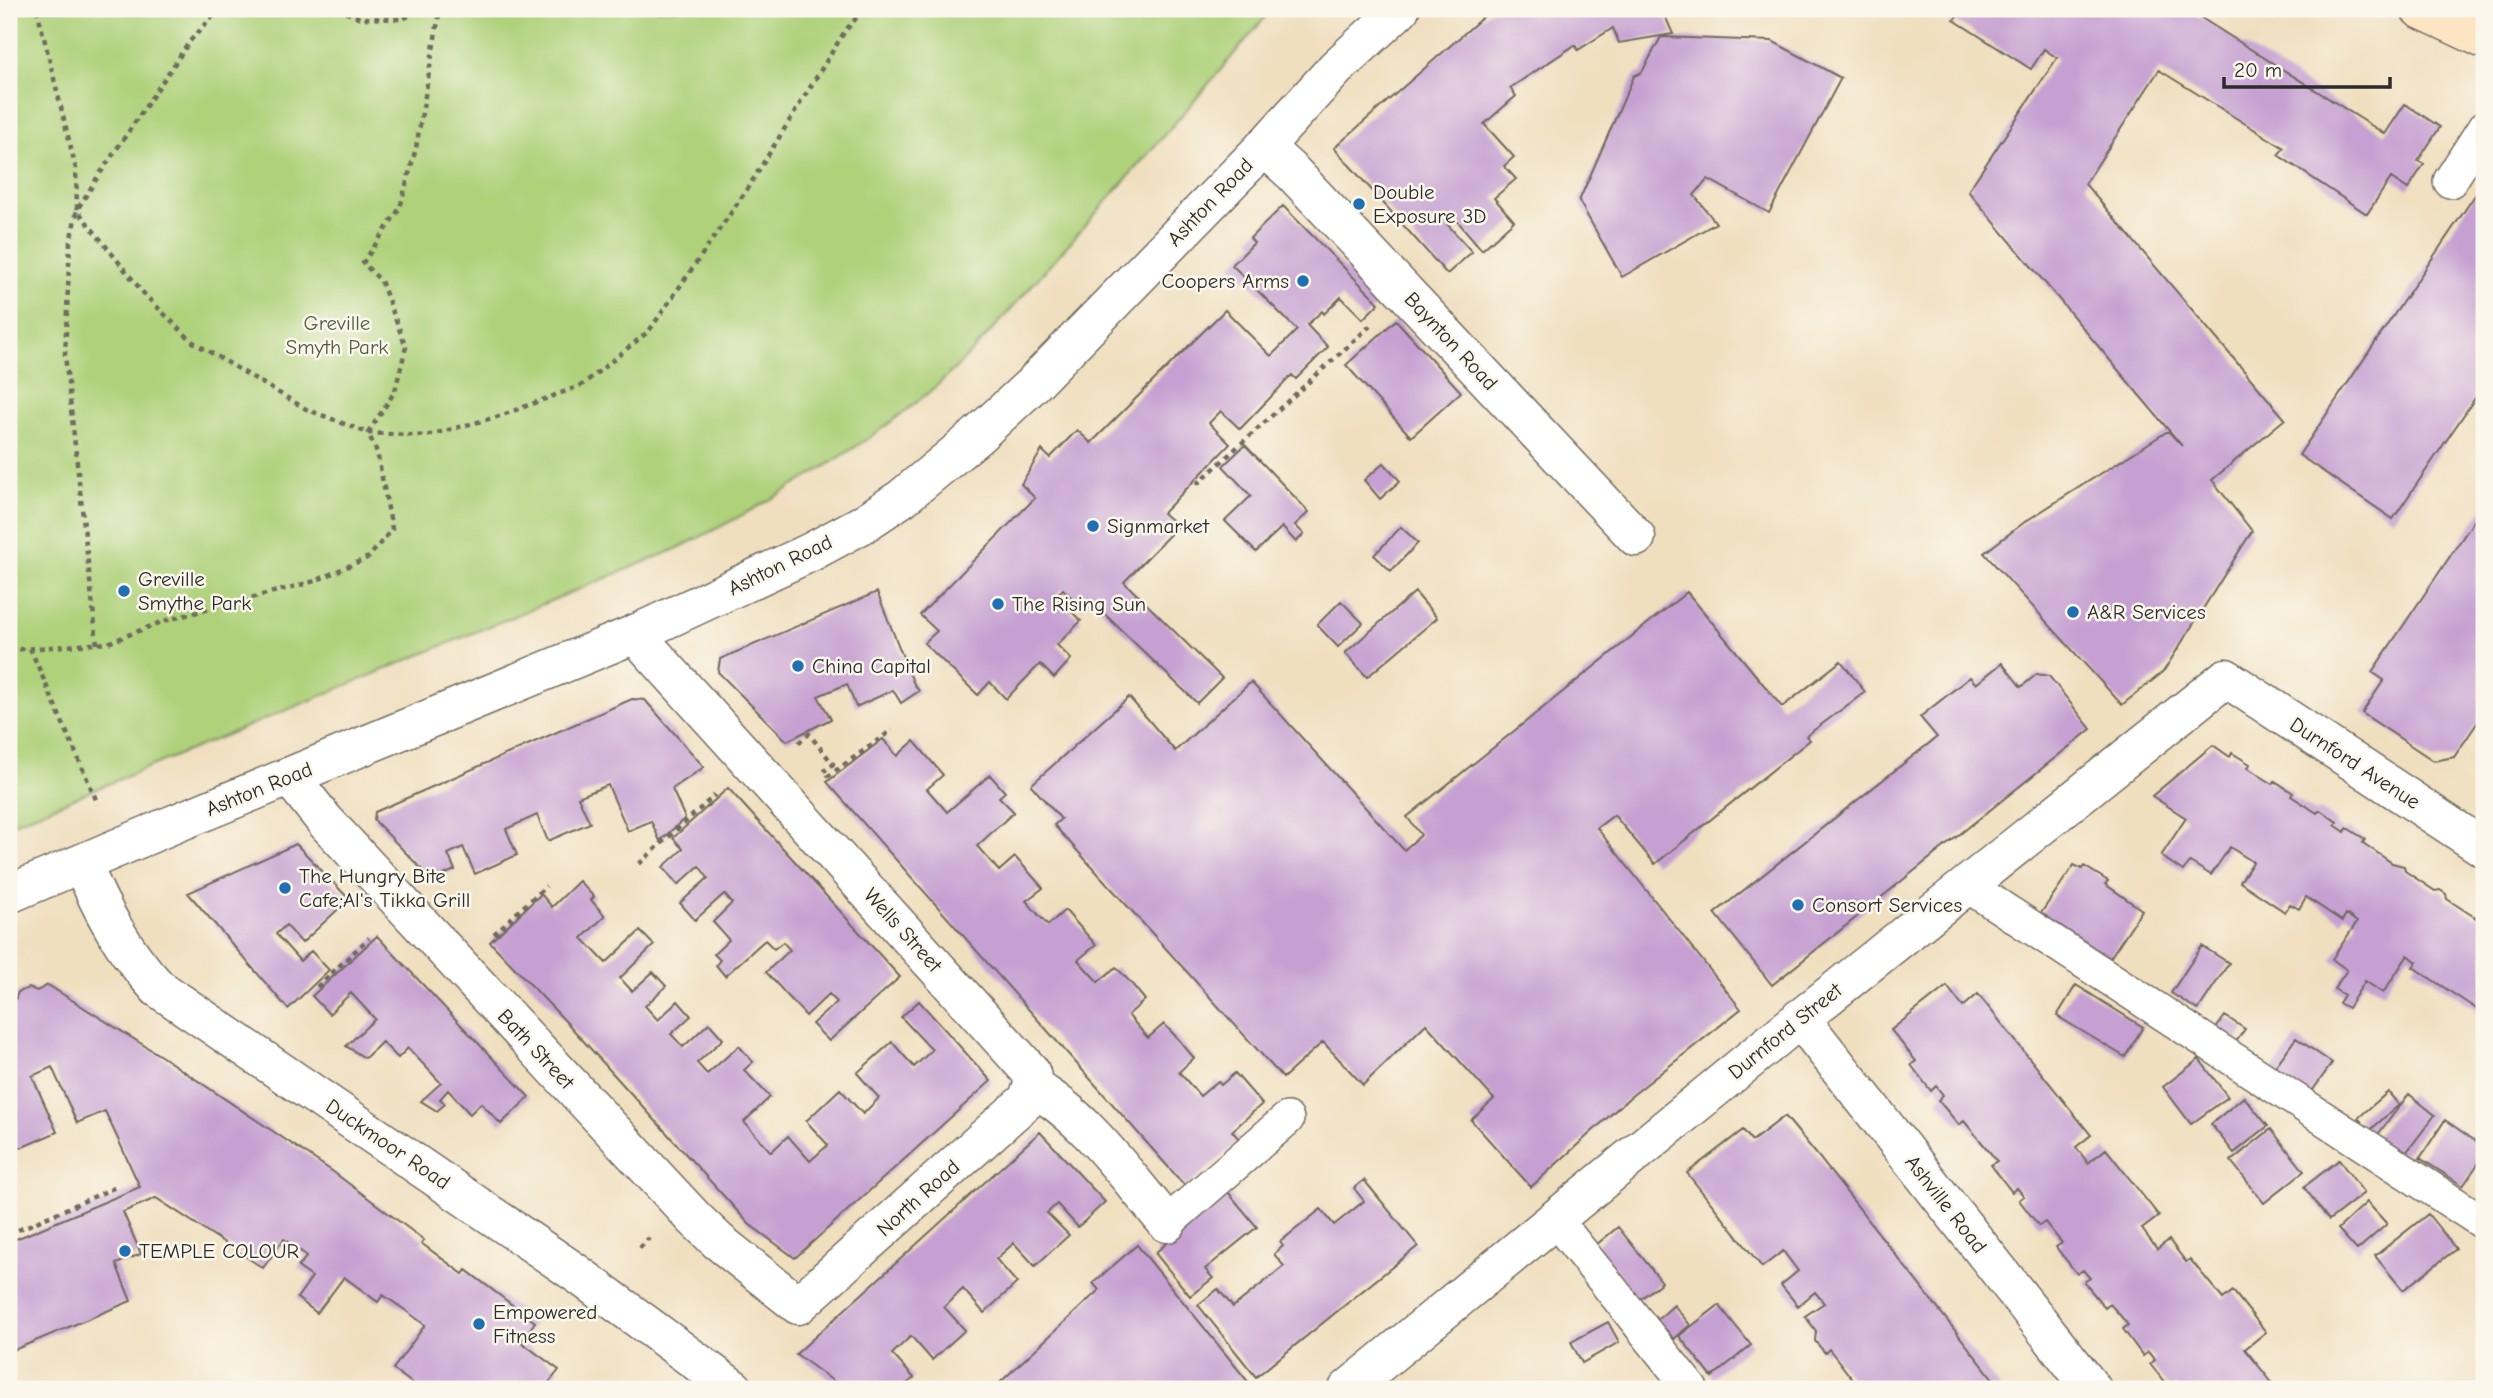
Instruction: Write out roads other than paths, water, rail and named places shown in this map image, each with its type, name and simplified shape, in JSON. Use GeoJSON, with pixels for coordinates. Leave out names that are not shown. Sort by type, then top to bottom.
{"type":"FeatureCollection","features":[{"type":"Feature","properties":{"kind":"main road"},"geometry":{"type":"LineString","coordinates":[[2420,9],[2484,39]]}},
{"type":"Feature","properties":{"kind":"street","name":"Ashton Road"},"geometry":{"type":"LineString","coordinates":[[9,894],[635,634],[811,552],[863,524],[902,498],[977,436],[1031,386],[1264,147],[1336,68],[1400,9]]}},
{"type":"Feature","properties":{"kind":"street","name":"Baynton Road"},"geometry":{"type":"LineString","coordinates":[[1264,147],[1293,173],[1636,537]]}},
{"type":"Feature","properties":{"kind":"street","name":"Wells Street"},"geometry":{"type":"LineString","coordinates":[[635,634],[1030,1071],[1032,1087]]}},
{"type":"Feature","properties":{"kind":"street","name":"Durnford Avenue"},"geometry":{"type":"LineString","coordinates":[[2226,678],[2481,838]]}},
{"type":"Feature","properties":{"kind":"street","name":"Durnford Street"},"geometry":{"type":"LineString","coordinates":[[1348,1389],[1800,1018],[2226,678]]}},
{"type":"Feature","properties":{"kind":"street","name":"Bath Street"},"geometry":{"type":"LineString","coordinates":[[290,777],[325,821],[686,1210],[718,1241],[798,1305]]}},
{"type":"Feature","properties":{"kind":"street","name":"Duckmoor Road"},"geometry":{"type":"LineString","coordinates":[[82,863],[111,927],[139,967],[158,988],[555,1258],[734,1389]]}},
{"type":"Feature","properties":{"kind":"street","name":"Ashville Road"},"geometry":{"type":"LineString","coordinates":[[1800,1018],[2092,1389]]}},
{"type":"Feature","properties":{"kind":"street"},"geometry":{"type":"LineString","coordinates":[[1032,1087],[1054,1099],[1076,1117],[1167,1223]]}},
{"type":"Feature","properties":{"kind":"street","name":"North Road"},"geometry":{"type":"LineString","coordinates":[[798,1305],[1026,1101],[1032,1087]]}},
{"type":"Feature","properties":{"kind":"lane"},"geometry":{"type":"LineString","coordinates":[[2449,181],[2484,128]]}},
{"type":"Feature","properties":{"kind":"lane"},"geometry":{"type":"LineString","coordinates":[[1968,886],[2484,1223]]}},
{"type":"Feature","properties":{"kind":"lane"},"geometry":{"type":"LineString","coordinates":[[1167,1223],[1287,1119]]}},
{"type":"Feature","properties":{"kind":"lane"},"geometry":{"type":"LineString","coordinates":[[1555,1219],[1691,1389]]}},
{"type":"Feature","properties":{"kind":"place","name":"Double Exposure 3D"},"geometry":{"type":"Point","coordinates":[1359,204]}},
{"type":"Feature","properties":{"kind":"place","name":"Coopers Arms"},"geometry":{"type":"Point","coordinates":[1303,281]}},
{"type":"Feature","properties":{"kind":"place","name":"Signmarket"},"geometry":{"type":"Point","coordinates":[1093,526]}},
{"type":"Feature","properties":{"kind":"place","name":"Greville Smythe Park"},"geometry":{"type":"Point","coordinates":[124,591]}},
{"type":"Feature","properties":{"kind":"place","name":"The Rising Sun"},"geometry":{"type":"Point","coordinates":[998,604]}},
{"type":"Feature","properties":{"kind":"place","name":"A&R Services"},"geometry":{"type":"Point","coordinates":[2073,612]}},
{"type":"Feature","properties":{"kind":"place","name":"China Capital"},"geometry":{"type":"Point","coordinates":[798,666]}},
{"type":"Feature","properties":{"kind":"place","name":"The Hungry Bite Cafe;Al's Tikka Grill"},"geometry":{"type":"Point","coordinates":[285,888]}},
{"type":"Feature","properties":{"kind":"place","name":"Consort Services"},"geometry":{"type":"Point","coordinates":[1798,905]}},
{"type":"Feature","properties":{"kind":"place","name":"TEMPLE COLOUR"},"geometry":{"type":"Point","coordinates":[125,1251]}},
{"type":"Feature","properties":{"kind":"place","name":"Empowered Fitness"},"geometry":{"type":"Point","coordinates":[479,1324]}},
{"type":"Feature","properties":{"kind":"park label","name":"Greville Smyth Park"},"geometry":{"type":"Point","coordinates":[337,335]}}]}
